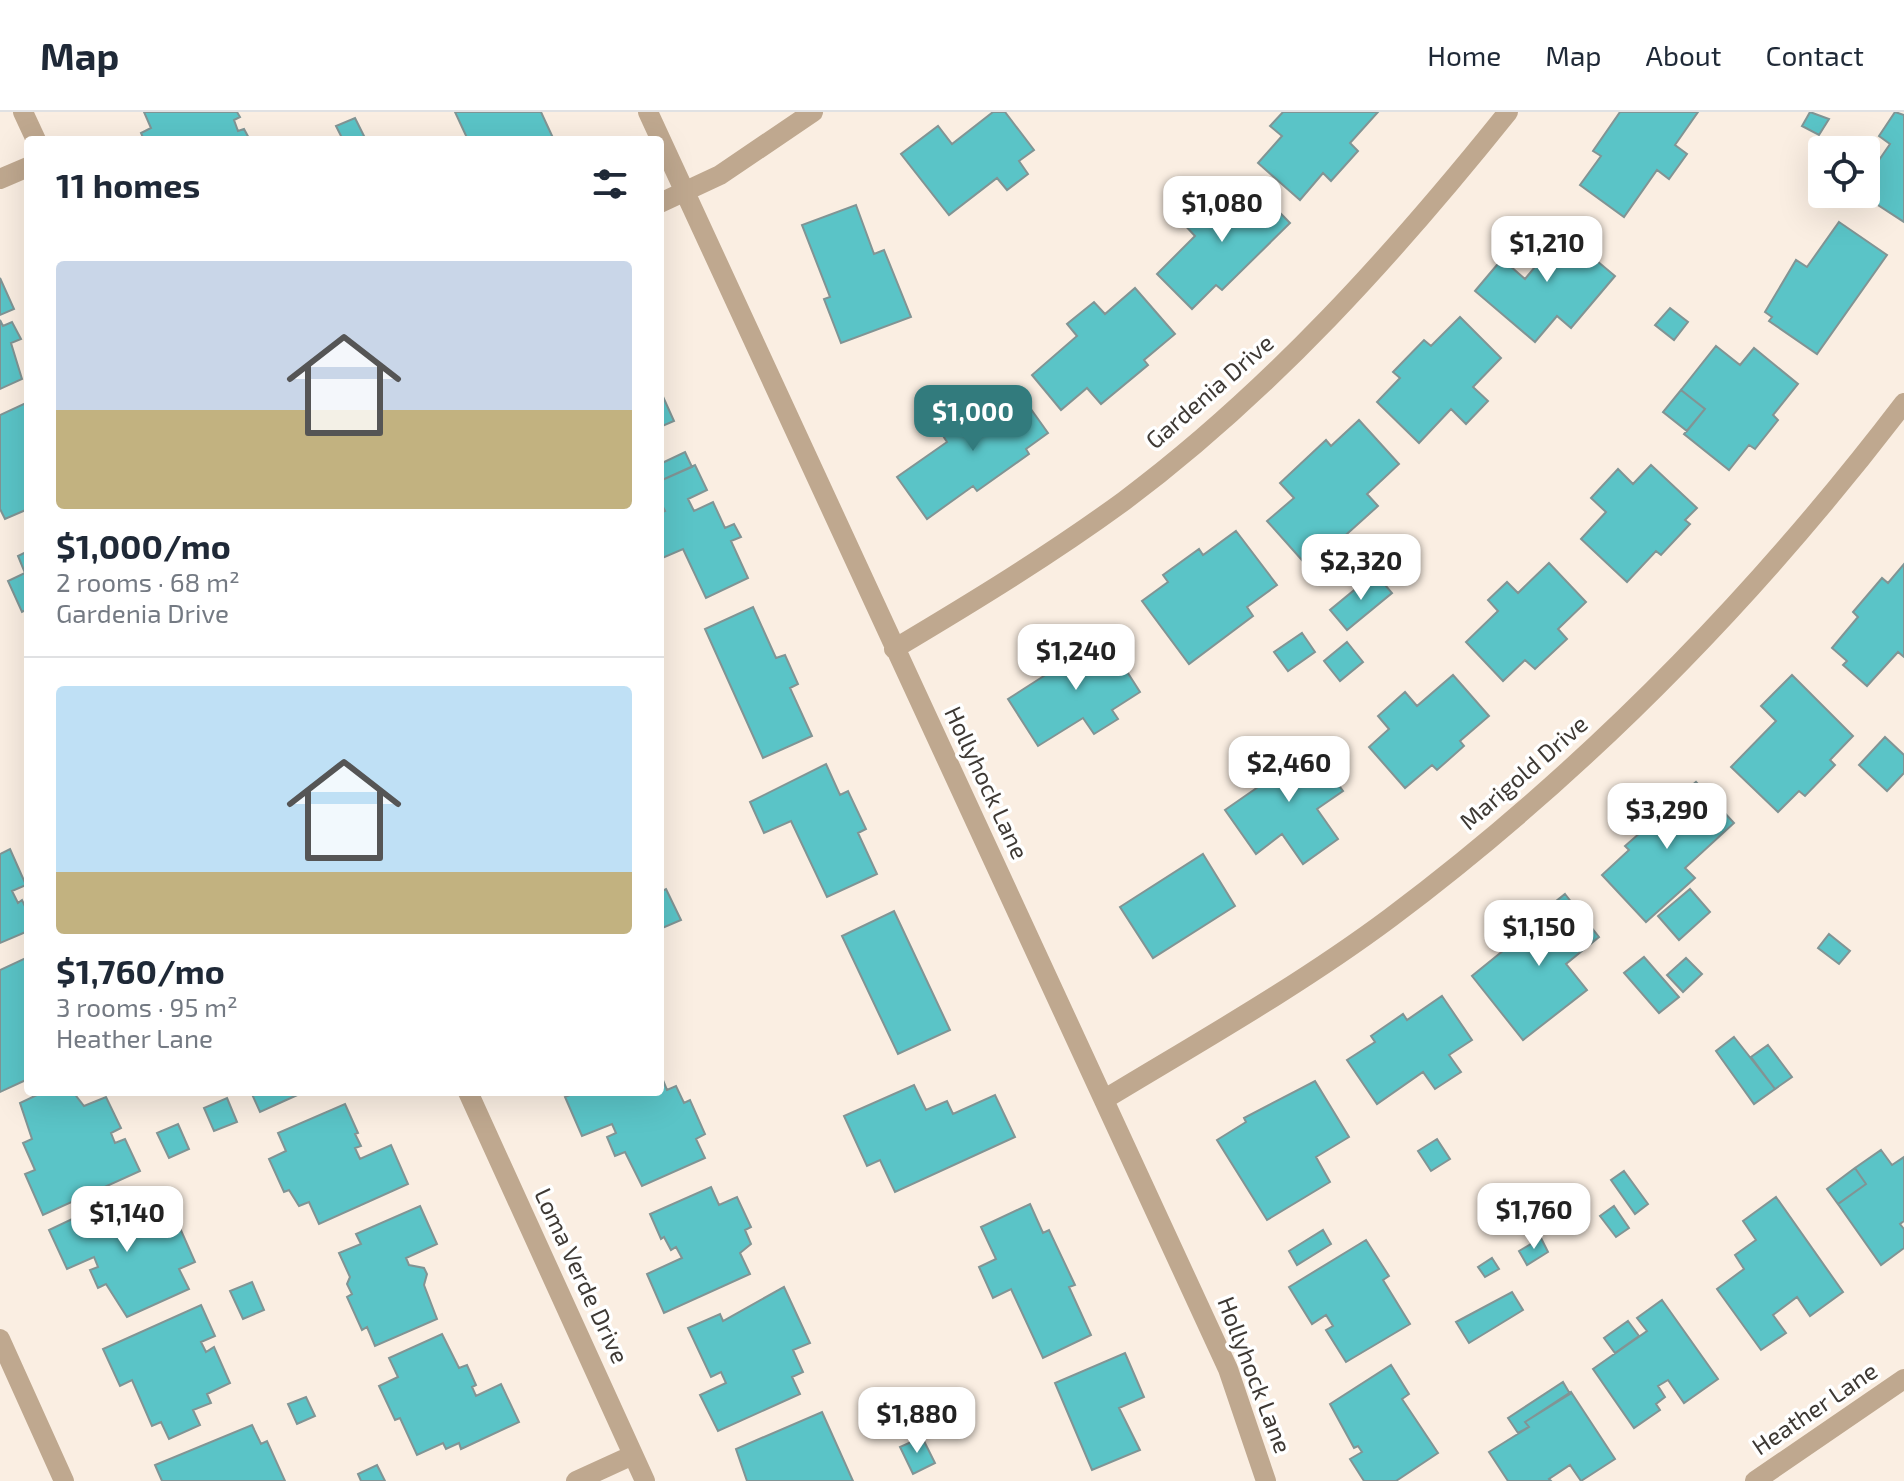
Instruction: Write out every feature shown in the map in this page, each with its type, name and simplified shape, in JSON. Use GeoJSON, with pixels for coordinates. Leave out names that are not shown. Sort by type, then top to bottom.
{"type":"FeatureCollection","features":[{"type":"Feature","properties":{"kind":"street"},"geometry":{"type":"LineString","coordinates":[[23,112],[34,136]]}},
{"type":"Feature","properties":{"kind":"street","name":"Hollyhock Lane"},"geometry":{"type":"LineString","coordinates":[[648,112],[659,136]]}},
{"type":"Feature","properties":{"kind":"street"},"geometry":{"type":"LineString","coordinates":[[664,201],[720,175],[813,112]]}},
{"type":"Feature","properties":{"kind":"street","name":"Gardenia Drive"},"geometry":{"type":"LineString","coordinates":[[894,649],[1034,565],[1127,499],[1222,419],[1301,346],[1352,293],[1438,200],[1508,112]]}},
{"type":"Feature","properties":{"kind":"street","name":"Hollyhock Lane"},"geometry":{"type":"LineString","coordinates":[[664,147],[1228,1369],[1266,1481]]}},
{"type":"Feature","properties":{"kind":"street"},"geometry":{"type":"LineString","coordinates":[[0,179],[24,169]]}},
{"type":"Feature","properties":{"kind":"street","name":"Marigold Drive"},"geometry":{"type":"LineString","coordinates":[[1105,1099],[1274,995],[1389,919],[1593,749],[1761,580],[1833,496],[1904,403]]}},
{"type":"Feature","properties":{"kind":"street","name":"Loma Verde Drive"},"geometry":{"type":"LineString","coordinates":[[470,1096],[645,1481]]}},
{"type":"Feature","properties":{"kind":"street"},"geometry":{"type":"LineString","coordinates":[[0,1339],[64,1481]]}},
{"type":"Feature","properties":{"kind":"street","name":"Heather Lane"},"geometry":{"type":"LineString","coordinates":[[1755,1481],[1904,1379]]}},
{"type":"Feature","properties":{"kind":"street"},"geometry":{"type":"LineString","coordinates":[[576,1481],[633,1455]]}},
{"type":"Feature","properties":{"kind":"building"},"geometry":{"type":"Polygon","coordinates":[[[144,112],[237,112],[240,117],[234,120],[238,131],[244,129],[248,136],[142,136],[141,133],[151,128],[144,112]]]}},
{"type":"Feature","properties":{"kind":"building"},"geometry":{"type":"Polygon","coordinates":[[[455,112],[541,112],[552,136],[466,136],[455,112]]]}},
{"type":"Feature","properties":{"kind":"building"},"geometry":{"type":"Polygon","coordinates":[[[993,112],[1005,112],[1034,150],[1019,161],[1028,174],[1007,190],[997,178],[949,215],[901,154],[938,126],[952,144],[993,112]]]}},
{"type":"Feature","properties":{"kind":"building"},"geometry":{"type":"Polygon","coordinates":[[[1283,112],[1378,112],[1350,143],[1358,151],[1331,181],[1323,173],[1300,200],[1258,163],[1282,136],[1270,126],[1283,112]]]}},
{"type":"Feature","properties":{"kind":"building"},"geometry":{"type":"Polygon","coordinates":[[[1620,112],[1698,112],[1675,145],[1687,154],[1669,179],[1657,170],[1624,217],[1580,185],[1601,156],[1593,151],[1620,112]]]}},
{"type":"Feature","properties":{"kind":"building"},"geometry":{"type":"Polygon","coordinates":[[[1810,112],[1829,119],[1819,135],[1802,126],[1810,112]]]}},
{"type":"Feature","properties":{"kind":"building"},"geometry":{"type":"Polygon","coordinates":[[[1895,112],[1904,115],[1904,222],[1880,206],[1880,159],[1890,144],[1879,136],[1895,112]]]}},
{"type":"Feature","properties":{"kind":"building"},"geometry":{"type":"Polygon","coordinates":[[[355,118],[364,136],[341,136],[336,126],[355,118]]]}},
{"type":"Feature","properties":{"kind":"building"},"geometry":{"type":"Polygon","coordinates":[[[1250,182],[1290,223],[1222,290],[1216,285],[1192,309],[1157,274],[1195,236],[1181,221],[1202,200],[1217,215],[1250,182]]]}},
{"type":"Feature","properties":{"kind":"building"},"geometry":{"type":"Polygon","coordinates":[[[856,205],[874,254],[884,250],[911,317],[841,343],[824,299],[830,297],[802,225],[856,205]]]}},
{"type":"Feature","properties":{"kind":"building"},"geometry":{"type":"Polygon","coordinates":[[[1548,220],[1615,276],[1571,328],[1557,316],[1535,342],[1475,291],[1502,259],[1525,279],[1535,267],[1519,254],[1548,220]]]}},
{"type":"Feature","properties":{"kind":"building"},"geometry":{"type":"Polygon","coordinates":[[[1839,222],[1887,255],[1817,354],[1769,321],[1772,317],[1765,312],[1796,260],[1807,267],[1839,222]]]}},
{"type":"Feature","properties":{"kind":"building"},"geometry":{"type":"Polygon","coordinates":[[[0,278],[14,309],[0,315],[0,278]]]}},
{"type":"Feature","properties":{"kind":"building"},"geometry":{"type":"Polygon","coordinates":[[[1135,288],[1175,334],[1144,360],[1148,365],[1101,404],[1087,388],[1061,410],[1032,375],[1077,336],[1067,324],[1094,302],[1105,314],[1135,288]]]}},
{"type":"Feature","properties":{"kind":"building"},"geometry":{"type":"Polygon","coordinates":[[[1670,308],[1688,322],[1674,340],[1655,325],[1670,308]]]}},
{"type":"Feature","properties":{"kind":"building"},"geometry":{"type":"Polygon","coordinates":[[[1460,317],[1501,358],[1473,387],[1488,401],[1466,424],[1451,409],[1419,443],[1377,402],[1400,378],[1393,372],[1424,340],[1431,346],[1460,317]]]}},
{"type":"Feature","properties":{"kind":"building"},"geometry":{"type":"Polygon","coordinates":[[[0,320],[3,326],[12,322],[21,339],[11,343],[22,379],[0,389],[0,320]]]}},
{"type":"Feature","properties":{"kind":"building"},"geometry":{"type":"Polygon","coordinates":[[[1716,346],[1740,365],[1754,348],[1798,384],[1773,415],[1778,420],[1755,449],[1749,445],[1729,470],[1684,434],[1705,409],[1681,390],[1716,346]]]}},
{"type":"Feature","properties":{"kind":"building"},"geometry":{"type":"Polygon","coordinates":[[[1681,390],[1705,409],[1687,431],[1663,412],[1681,390]]]}},
{"type":"Feature","properties":{"kind":"building"},"geometry":{"type":"Polygon","coordinates":[[[1018,391],[1048,433],[1026,449],[1029,454],[977,491],[973,486],[927,519],[897,477],[947,442],[936,425],[966,403],[978,419],[1018,391]]]}},
{"type":"Feature","properties":{"kind":"building"},"geometry":{"type":"Polygon","coordinates":[[[664,399],[674,421],[664,425],[664,399]]]}},
{"type":"Feature","properties":{"kind":"building"},"geometry":{"type":"Polygon","coordinates":[[[24,404],[24,511],[5,519],[0,509],[0,415],[24,404]]]}},
{"type":"Feature","properties":{"kind":"building"},"geometry":{"type":"Polygon","coordinates":[[[1359,420],[1399,464],[1367,494],[1378,506],[1309,568],[1267,521],[1294,498],[1280,483],[1326,440],[1331,446],[1359,420]]]}},
{"type":"Feature","properties":{"kind":"building"},"geometry":{"type":"Polygon","coordinates":[[[685,452],[692,467],[664,479],[664,462],[685,452]]]}},
{"type":"Feature","properties":{"kind":"building"},"geometry":{"type":"Polygon","coordinates":[[[695,465],[707,490],[688,499],[694,511],[713,502],[725,528],[734,524],[741,537],[731,541],[748,578],[706,598],[683,549],[664,557],[664,479],[695,465]]]}},
{"type":"Feature","properties":{"kind":"building"},"geometry":{"type":"Polygon","coordinates":[[[1651,465],[1697,508],[1685,520],[1690,524],[1661,555],[1656,551],[1627,582],[1581,539],[1606,512],[1591,498],[1618,469],[1633,484],[1651,465]]]}},
{"type":"Feature","properties":{"kind":"building"},"geometry":{"type":"Polygon","coordinates":[[[1236,531],[1277,585],[1247,607],[1253,616],[1189,664],[1142,601],[1168,582],[1163,575],[1199,549],[1203,555],[1236,531]]]}},
{"type":"Feature","properties":{"kind":"building"},"geometry":{"type":"Polygon","coordinates":[[[24,553],[24,571],[18,556],[24,553]]]}},
{"type":"Feature","properties":{"kind":"building"},"geometry":{"type":"Polygon","coordinates":[[[1549,563],[1586,602],[1558,629],[1567,639],[1535,669],[1525,660],[1503,681],[1466,642],[1498,611],[1488,600],[1507,582],[1518,593],[1549,563]]]}},
{"type":"Feature","properties":{"kind":"building"},"geometry":{"type":"Polygon","coordinates":[[[1904,564],[1904,657],[1898,652],[1867,686],[1843,665],[1847,661],[1832,648],[1858,617],[1853,612],[1882,578],[1888,583],[1904,564]]]}},
{"type":"Feature","properties":{"kind":"building"},"geometry":{"type":"Polygon","coordinates":[[[24,573],[22,612],[8,581],[24,573]]]}},
{"type":"Feature","properties":{"kind":"building"},"geometry":{"type":"Polygon","coordinates":[[[1375,573],[1392,593],[1347,630],[1330,610],[1375,573]]]}},
{"type":"Feature","properties":{"kind":"building"},"geometry":{"type":"Polygon","coordinates":[[[753,607],[776,658],[785,655],[798,684],[790,688],[812,736],[763,758],[705,629],[753,607]]]}},
{"type":"Feature","properties":{"kind":"building"},"geometry":{"type":"Polygon","coordinates":[[[1101,631],[1140,692],[1112,710],[1118,719],[1094,734],[1083,718],[1038,746],[1008,699],[1064,663],[1060,657],[1101,631]]]}},
{"type":"Feature","properties":{"kind":"building"},"geometry":{"type":"Polygon","coordinates":[[[1302,633],[1315,652],[1288,671],[1274,652],[1302,633]]]}},
{"type":"Feature","properties":{"kind":"building"},"geometry":{"type":"Polygon","coordinates":[[[1347,642],[1363,662],[1340,681],[1324,661],[1347,642]]]}},
{"type":"Feature","properties":{"kind":"building"},"geometry":{"type":"Polygon","coordinates":[[[1453,675],[1489,716],[1460,741],[1464,746],[1437,770],[1432,765],[1405,788],[1369,747],[1389,729],[1378,716],[1405,692],[1417,706],[1453,675]]]}},
{"type":"Feature","properties":{"kind":"building"},"geometry":{"type":"Polygon","coordinates":[[[1792,675],[1853,736],[1830,760],[1835,765],[1805,796],[1799,791],[1778,812],[1731,767],[1776,721],[1761,706],[1792,675]]]}},
{"type":"Feature","properties":{"kind":"building"},"geometry":{"type":"Polygon","coordinates":[[[1885,737],[1904,755],[1904,773],[1887,791],[1859,765],[1885,737]]]}},
{"type":"Feature","properties":{"kind":"building"},"geometry":{"type":"Polygon","coordinates":[[[1304,738],[1343,791],[1317,809],[1338,839],[1303,864],[1282,834],[1256,854],[1225,810],[1271,778],[1264,767],[1304,738]]]}},
{"type":"Feature","properties":{"kind":"building"},"geometry":{"type":"Polygon","coordinates":[[[826,764],[840,795],[848,791],[866,829],[858,833],[877,874],[827,897],[791,821],[764,833],[750,802],[826,764]]]}},
{"type":"Feature","properties":{"kind":"building"},"geometry":{"type":"Polygon","coordinates":[[[1696,782],[1734,823],[1685,868],[1695,878],[1646,922],[1602,875],[1629,850],[1625,846],[1649,825],[1645,821],[1674,795],[1677,798],[1696,782]]]}},
{"type":"Feature","properties":{"kind":"building"},"geometry":{"type":"Polygon","coordinates":[[[10,849],[24,880],[24,886],[12,891],[18,903],[22,900],[24,904],[24,933],[0,943],[0,854],[10,849]]]}},
{"type":"Feature","properties":{"kind":"building"},"geometry":{"type":"Polygon","coordinates":[[[1203,854],[1235,906],[1153,958],[1120,907],[1203,854]]]}},
{"type":"Feature","properties":{"kind":"building"},"geometry":{"type":"Polygon","coordinates":[[[1690,889],[1710,912],[1679,940],[1658,916],[1690,889]]]}},
{"type":"Feature","properties":{"kind":"building"},"geometry":{"type":"Polygon","coordinates":[[[664,890],[681,920],[664,927],[664,890]]]}},
{"type":"Feature","properties":{"kind":"building"},"geometry":{"type":"Polygon","coordinates":[[[1565,894],[1599,937],[1566,964],[1587,990],[1523,1040],[1472,976],[1520,937],[1516,933],[1565,894]]]}},
{"type":"Feature","properties":{"kind":"building"},"geometry":{"type":"Polygon","coordinates":[[[894,911],[950,1030],[898,1054],[842,936],[894,911]]]}},
{"type":"Feature","properties":{"kind":"building"},"geometry":{"type":"Polygon","coordinates":[[[1829,934],[1850,951],[1839,964],[1818,948],[1829,934]]]}},
{"type":"Feature","properties":{"kind":"building"},"geometry":{"type":"Polygon","coordinates":[[[1644,957],[1679,997],[1659,1013],[1624,973],[1644,957]]]}},
{"type":"Feature","properties":{"kind":"building"},"geometry":{"type":"Polygon","coordinates":[[[1686,958],[1702,974],[1683,992],[1667,975],[1686,958]]]}},
{"type":"Feature","properties":{"kind":"building"},"geometry":{"type":"Polygon","coordinates":[[[24,959],[24,1081],[0,1092],[0,970],[24,959]]]}},
{"type":"Feature","properties":{"kind":"building"},"geometry":{"type":"Polygon","coordinates":[[[1442,996],[1472,1040],[1449,1055],[1461,1072],[1435,1089],[1423,1072],[1377,1104],[1347,1060],[1375,1042],[1371,1036],[1403,1014],[1407,1020],[1442,996]]]}},
{"type":"Feature","properties":{"kind":"building"},"geometry":{"type":"Polygon","coordinates":[[[1734,1037],[1775,1089],[1754,1104],[1716,1051],[1734,1037]]]}},
{"type":"Feature","properties":{"kind":"building"},"geometry":{"type":"Polygon","coordinates":[[[1768,1045],[1792,1077],[1775,1089],[1751,1057],[1768,1045]]]}},
{"type":"Feature","properties":{"kind":"building"},"geometry":{"type":"Polygon","coordinates":[[[1315,1081],[1349,1137],[1316,1157],[1330,1182],[1267,1220],[1217,1140],[1246,1122],[1244,1118],[1315,1081]]]}},
{"type":"Feature","properties":{"kind":"building"},"geometry":{"type":"Polygon","coordinates":[[[664,1083],[667,1090],[676,1086],[684,1103],[690,1100],[705,1134],[696,1139],[705,1158],[642,1186],[625,1152],[615,1156],[607,1137],[616,1133],[612,1124],[582,1136],[565,1097],[664,1096],[664,1083]]]}},
{"type":"Feature","properties":{"kind":"building"},"geometry":{"type":"Polygon","coordinates":[[[914,1085],[926,1110],[947,1101],[953,1114],[995,1095],[1015,1137],[895,1192],[880,1160],[867,1166],[844,1116],[914,1085]]]}},
{"type":"Feature","properties":{"kind":"building"},"geometry":{"type":"Polygon","coordinates":[[[35,1096],[76,1096],[84,1106],[106,1097],[121,1128],[111,1133],[115,1143],[125,1139],[140,1171],[43,1215],[25,1174],[35,1170],[23,1143],[32,1139],[20,1103],[35,1096]]]}},
{"type":"Feature","properties":{"kind":"building"},"geometry":{"type":"Polygon","coordinates":[[[253,1096],[295,1096],[260,1112],[253,1096]]]}},
{"type":"Feature","properties":{"kind":"building"},"geometry":{"type":"Polygon","coordinates":[[[227,1098],[237,1122],[214,1131],[204,1108],[227,1098]]]}},
{"type":"Feature","properties":{"kind":"building"},"geometry":{"type":"Polygon","coordinates":[[[345,1104],[358,1133],[355,1134],[361,1146],[355,1148],[360,1159],[391,1145],[408,1184],[319,1224],[309,1202],[299,1206],[289,1190],[284,1192],[269,1159],[286,1151],[278,1133],[345,1104]]]}},
{"type":"Feature","properties":{"kind":"building"},"geometry":{"type":"Polygon","coordinates":[[[178,1124],[189,1149],[169,1158],[157,1133],[178,1124]]]}},
{"type":"Feature","properties":{"kind":"building"},"geometry":{"type":"Polygon","coordinates":[[[1437,1139],[1450,1159],[1431,1171],[1418,1151],[1437,1139]]]}},
{"type":"Feature","properties":{"kind":"building"},"geometry":{"type":"Polygon","coordinates":[[[1881,1150],[1892,1165],[1904,1157],[1904,1221],[1900,1224],[1904,1229],[1904,1248],[1881,1265],[1838,1204],[1866,1184],[1855,1168],[1881,1150]]]}},
{"type":"Feature","properties":{"kind":"building"},"geometry":{"type":"Polygon","coordinates":[[[1855,1168],[1866,1184],[1838,1204],[1827,1189],[1855,1168]]]}},
{"type":"Feature","properties":{"kind":"building"},"geometry":{"type":"Polygon","coordinates":[[[1624,1171],[1648,1204],[1635,1214],[1611,1180],[1624,1171]]]}},
{"type":"Feature","properties":{"kind":"building"},"geometry":{"type":"Polygon","coordinates":[[[711,1187],[719,1205],[737,1197],[751,1227],[745,1230],[751,1244],[740,1253],[750,1274],[664,1313],[647,1274],[682,1258],[676,1247],[671,1250],[664,1237],[661,1239],[650,1214],[711,1187]]]}},
{"type":"Feature","properties":{"kind":"building"},"geometry":{"type":"Polygon","coordinates":[[[1776,1197],[1843,1292],[1810,1316],[1797,1297],[1773,1315],[1786,1333],[1761,1350],[1717,1289],[1744,1269],[1735,1255],[1756,1240],[1743,1221],[1776,1197]]]}},
{"type":"Feature","properties":{"kind":"building"},"geometry":{"type":"Polygon","coordinates":[[[141,1198],[151,1219],[160,1215],[168,1233],[180,1228],[195,1262],[179,1269],[189,1289],[127,1317],[106,1284],[98,1288],[90,1270],[98,1267],[94,1257],[67,1269],[49,1230],[91,1210],[93,1215],[121,1200],[123,1206],[141,1198]]]}},
{"type":"Feature","properties":{"kind":"building"},"geometry":{"type":"Polygon","coordinates":[[[1030,1204],[1043,1233],[1049,1230],[1075,1285],[1069,1287],[1091,1335],[1043,1358],[1011,1289],[993,1298],[979,1267],[996,1259],[981,1227],[1030,1204]]]}},
{"type":"Feature","properties":{"kind":"building"},"geometry":{"type":"Polygon","coordinates":[[[420,1206],[437,1244],[406,1258],[409,1265],[424,1268],[427,1274],[424,1285],[437,1319],[375,1346],[367,1327],[362,1330],[347,1297],[352,1294],[347,1284],[350,1277],[339,1253],[361,1244],[356,1234],[420,1206]]]}},
{"type":"Feature","properties":{"kind":"building"},"geometry":{"type":"Polygon","coordinates":[[[1614,1206],[1629,1228],[1616,1237],[1600,1216],[1614,1206]]]}},
{"type":"Feature","properties":{"kind":"building"},"geometry":{"type":"Polygon","coordinates":[[[1323,1230],[1331,1244],[1297,1265],[1289,1251],[1323,1230]]]}},
{"type":"Feature","properties":{"kind":"building"},"geometry":{"type":"Polygon","coordinates":[[[1541,1238],[1548,1252],[1527,1265],[1519,1251],[1541,1238]]]}},
{"type":"Feature","properties":{"kind":"building"},"geometry":{"type":"Polygon","coordinates":[[[1366,1240],[1389,1276],[1383,1280],[1410,1324],[1346,1362],[1326,1330],[1333,1326],[1326,1315],[1312,1324],[1289,1287],[1366,1240]]]}},
{"type":"Feature","properties":{"kind":"building"},"geometry":{"type":"Polygon","coordinates":[[[1492,1258],[1499,1269],[1485,1277],[1478,1267],[1492,1258]]]}},
{"type":"Feature","properties":{"kind":"building"},"geometry":{"type":"Polygon","coordinates":[[[252,1282],[264,1310],[243,1319],[230,1291],[252,1282]]]}},
{"type":"Feature","properties":{"kind":"building"},"geometry":{"type":"Polygon","coordinates":[[[784,1287],[810,1343],[793,1350],[803,1372],[792,1377],[800,1394],[718,1431],[700,1395],[726,1383],[721,1372],[711,1377],[688,1328],[720,1314],[723,1321],[784,1287]]]}},
{"type":"Feature","properties":{"kind":"building"},"geometry":{"type":"Polygon","coordinates":[[[1512,1292],[1523,1310],[1469,1343],[1456,1322],[1512,1292]]]}},
{"type":"Feature","properties":{"kind":"building"},"geometry":{"type":"Polygon","coordinates":[[[1662,1300],[1718,1379],[1684,1403],[1668,1380],[1658,1386],[1665,1397],[1656,1404],[1660,1410],[1634,1428],[1593,1369],[1647,1331],[1637,1318],[1662,1300]]]}},
{"type":"Feature","properties":{"kind":"building"},"geometry":{"type":"Polygon","coordinates":[[[201,1305],[215,1336],[201,1342],[206,1352],[214,1347],[230,1383],[207,1394],[211,1403],[193,1410],[200,1425],[169,1439],[161,1422],[152,1426],[132,1380],[120,1386],[103,1349],[201,1305]]]}},
{"type":"Feature","properties":{"kind":"building"},"geometry":{"type":"Polygon","coordinates":[[[1628,1321],[1639,1336],[1615,1353],[1604,1338],[1628,1321]]]}},
{"type":"Feature","properties":{"kind":"building"},"geometry":{"type":"Polygon","coordinates":[[[442,1334],[459,1368],[467,1365],[476,1385],[472,1387],[476,1396],[501,1384],[519,1422],[461,1449],[459,1443],[446,1449],[443,1443],[417,1455],[400,1418],[395,1420],[379,1386],[398,1377],[389,1358],[442,1334]]]}},
{"type":"Feature","properties":{"kind":"building"},"geometry":{"type":"Polygon","coordinates":[[[1125,1353],[1144,1397],[1119,1408],[1140,1450],[1092,1470],[1055,1383],[1125,1353]]]}},
{"type":"Feature","properties":{"kind":"building"},"geometry":{"type":"Polygon","coordinates":[[[1391,1365],[1409,1394],[1402,1399],[1438,1453],[1396,1481],[1364,1481],[1350,1459],[1362,1452],[1358,1446],[1354,1448],[1330,1404],[1391,1365]]]}},
{"type":"Feature","properties":{"kind":"building"},"geometry":{"type":"Polygon","coordinates":[[[1563,1382],[1570,1394],[1525,1422],[1529,1427],[1518,1433],[1508,1418],[1563,1382]]]}},
{"type":"Feature","properties":{"kind":"building"},"geometry":{"type":"Polygon","coordinates":[[[1571,1392],[1615,1459],[1581,1481],[1570,1465],[1549,1479],[1551,1481],[1508,1481],[1489,1452],[1529,1427],[1525,1422],[1571,1392]]]}},
{"type":"Feature","properties":{"kind":"building"},"geometry":{"type":"Polygon","coordinates":[[[306,1397],[315,1416],[297,1424],[288,1404],[306,1397]]]}},
{"type":"Feature","properties":{"kind":"building"},"geometry":{"type":"Polygon","coordinates":[[[822,1412],[853,1481],[747,1481],[736,1449],[822,1412]]]}},
{"type":"Feature","properties":{"kind":"building"},"geometry":{"type":"Polygon","coordinates":[[[252,1425],[261,1444],[267,1441],[285,1481],[162,1481],[155,1465],[252,1425]]]}},
{"type":"Feature","properties":{"kind":"building"},"geometry":{"type":"Polygon","coordinates":[[[922,1437],[935,1463],[913,1474],[900,1447],[922,1437]]]}},
{"type":"Feature","properties":{"kind":"building"},"geometry":{"type":"Polygon","coordinates":[[[377,1465],[385,1481],[361,1481],[358,1474],[377,1465]]]}}]}
